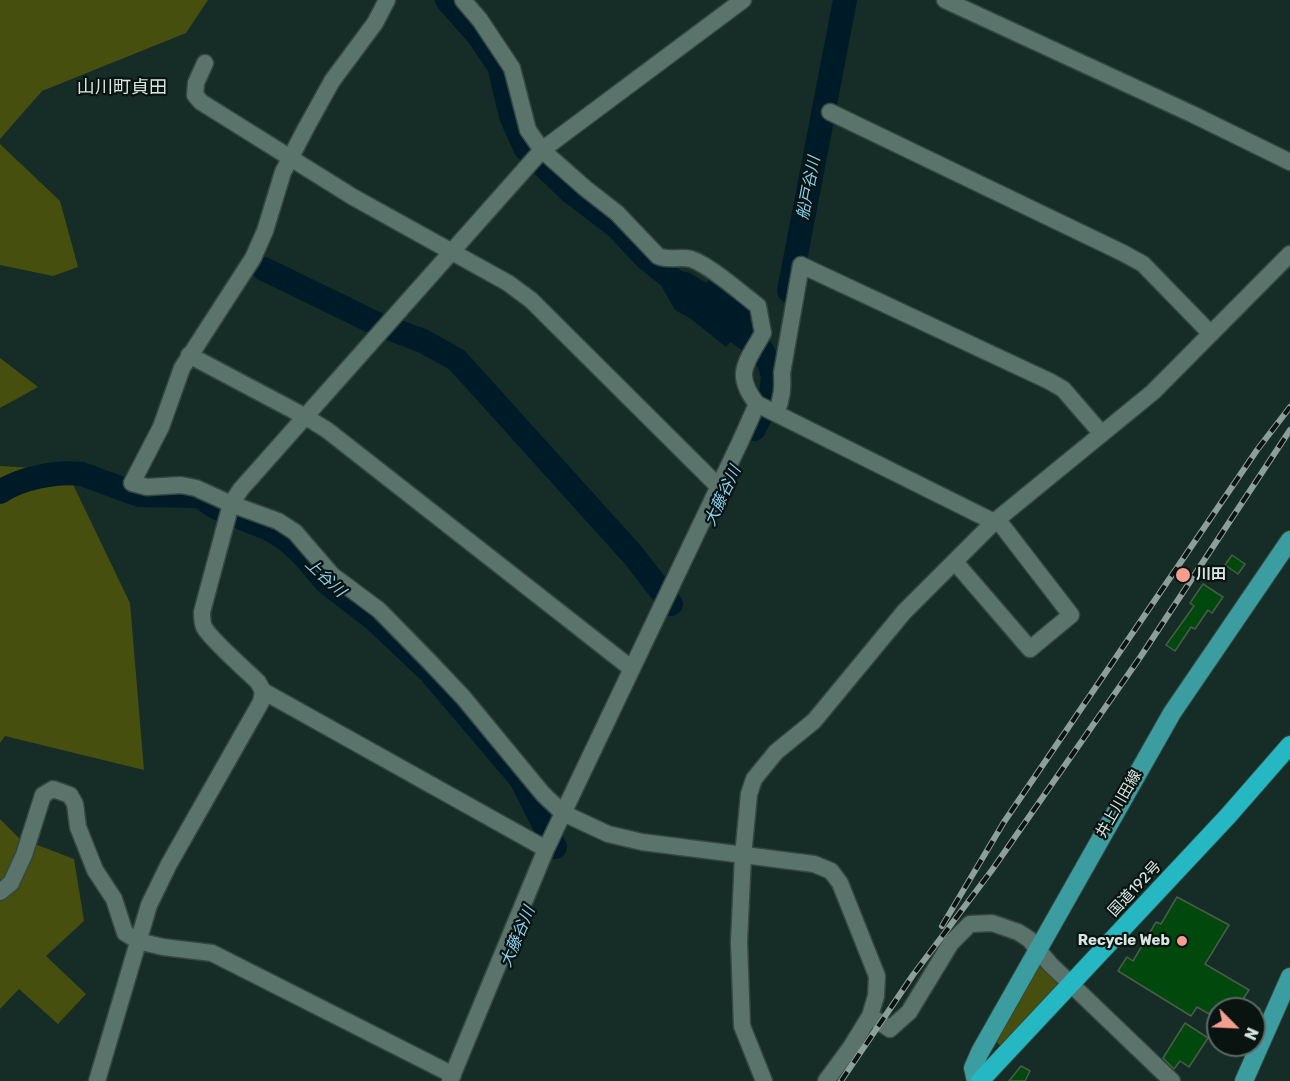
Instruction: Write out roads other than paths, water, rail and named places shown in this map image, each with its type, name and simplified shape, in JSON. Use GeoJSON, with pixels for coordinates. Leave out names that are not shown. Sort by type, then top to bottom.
{"type":"FeatureCollection","features":[{"type":"Feature","properties":{"kind":"highway","name":"国道192号"},"geometry":{"type":"LineString","coordinates":[[978,1081],[1228,816],[1290,745]]}},
{"type":"Feature","properties":{"kind":"main road","name":"井上川田線"},"geometry":{"type":"LineString","coordinates":[[978,1081],[973,1068],[980,1052],[1172,713],[1290,540]]}},
{"type":"Feature","properties":{"kind":"main road"},"geometry":{"type":"LineString","coordinates":[[1244,1081],[1290,977]]}},
{"type":"Feature","properties":{"kind":"street"},"geometry":{"type":"LineString","coordinates":[[387,0],[375,22],[332,81],[290,158],[283,172],[265,231],[253,258],[189,354],[161,427],[132,483],[147,487],[181,484],[196,488],[228,510],[278,521],[294,532],[332,575],[379,610],[463,697],[543,794],[568,815],[608,834],[642,842],[814,864],[831,871],[840,883],[877,976],[876,996],[870,1016],[826,1081]]}},
{"type":"Feature","properties":{"kind":"street"},"geometry":{"type":"LineString","coordinates":[[463,0],[480,20],[512,68],[536,156],[617,213],[658,256],[664,259],[690,259],[705,266],[758,306],[763,333],[745,363],[744,372],[749,394],[765,408],[996,521],[1071,615],[1030,649],[955,562]]}},
{"type":"Feature","properties":{"kind":"street"},"geometry":{"type":"LineString","coordinates":[[550,840],[263,691],[258,682],[204,628],[202,612],[228,510],[242,489],[451,252],[536,156],[743,0]]}},
{"type":"Feature","properties":{"kind":"street"},"geometry":{"type":"LineString","coordinates":[[945,0],[1290,162]]}},
{"type":"Feature","properties":{"kind":"street"},"geometry":{"type":"LineString","coordinates":[[205,63],[196,83],[195,95],[201,102],[290,158],[451,252],[508,282],[531,300],[719,487]]}},
{"type":"Feature","properties":{"kind":"street"},"geometry":{"type":"LineString","coordinates":[[830,112],[1143,264],[1210,334]]}},
{"type":"Feature","properties":{"kind":"street"},"geometry":{"type":"LineString","coordinates":[[764,1081],[742,1026],[739,942],[748,794],[754,779],[776,752],[814,721],[904,612],[996,521],[1153,392],[1290,254]]}},
{"type":"Feature","properties":{"kind":"street"},"geometry":{"type":"LineString","coordinates":[[0,892],[11,883],[20,864],[43,795],[53,789],[69,795],[75,804],[78,827],[95,870],[114,899],[125,933],[138,941],[163,947],[212,953],[451,1078],[550,840],[568,815],[632,669],[719,487],[765,408],[781,400],[782,373],[801,265],[1064,389],[1102,434]]}},
{"type":"Feature","properties":{"kind":"street"},"geometry":{"type":"LineString","coordinates":[[189,354],[306,417],[352,449],[632,669]]}},
{"type":"Feature","properties":{"kind":"street"},"geometry":{"type":"LineString","coordinates":[[97,1081],[149,905],[169,864],[257,711],[263,691]]}},
{"type":"Feature","properties":{"kind":"street"},"geometry":{"type":"LineString","coordinates":[[870,1016],[891,1029],[909,1012],[951,943],[970,924],[992,923],[1018,932],[1038,947],[1050,964],[1172,1081]]}},
{"type":"Feature","properties":{"kind":"water"},"geometry":{"type":"Polygon","coordinates":[[[675,268],[690,273],[706,283],[710,279],[751,311],[753,325],[741,343],[730,342],[726,347],[691,319],[675,310],[662,287],[675,268]]]}},
{"type":"Feature","properties":{"kind":"waterway","name":"大藤谷川"},"geometry":{"type":"LineString","coordinates":[[447,0],[478,35],[499,66],[511,116],[525,148],[571,192],[617,227],[646,258],[761,349],[773,376],[771,395],[754,429]]}},
{"type":"Feature","properties":{"kind":"waterway","name":"船戸谷川"},"geometry":{"type":"LineString","coordinates":[[789,291],[845,0]]}},
{"type":"Feature","properties":{"kind":"waterway","name":"上谷川"},"geometry":{"type":"LineString","coordinates":[[264,269],[375,323],[423,341],[457,360],[633,555],[671,604]]}},
{"type":"Feature","properties":{"kind":"waterway","name":"上谷川"},"geometry":{"type":"LineString","coordinates":[[0,492],[18,483],[40,477],[82,474],[139,495],[199,496],[217,508],[271,530],[287,540],[326,582],[375,620],[430,672],[521,779],[555,847]]}},
{"type":"Feature","properties":{"kind":"railway"},"geometry":{"type":"LineString","coordinates":[[942,926],[1004,822],[1257,450],[1290,407]]}},
{"type":"Feature","properties":{"kind":"railway"},"geometry":{"type":"LineString","coordinates":[[841,1081],[913,975],[992,870],[1141,656],[1290,430]]}},
{"type":"Feature","properties":{"kind":"place","name":"川田"},"geometry":{"type":"Point","coordinates":[1183,575]}},
{"type":"Feature","properties":{"kind":"place","name":"Recycle Web"},"geometry":{"type":"Point","coordinates":[1182,941]}},
{"type":"Feature","properties":{"kind":"district","name":"山川町貞田"},"geometry":{"type":"Point","coordinates":[122,88]}}]}
